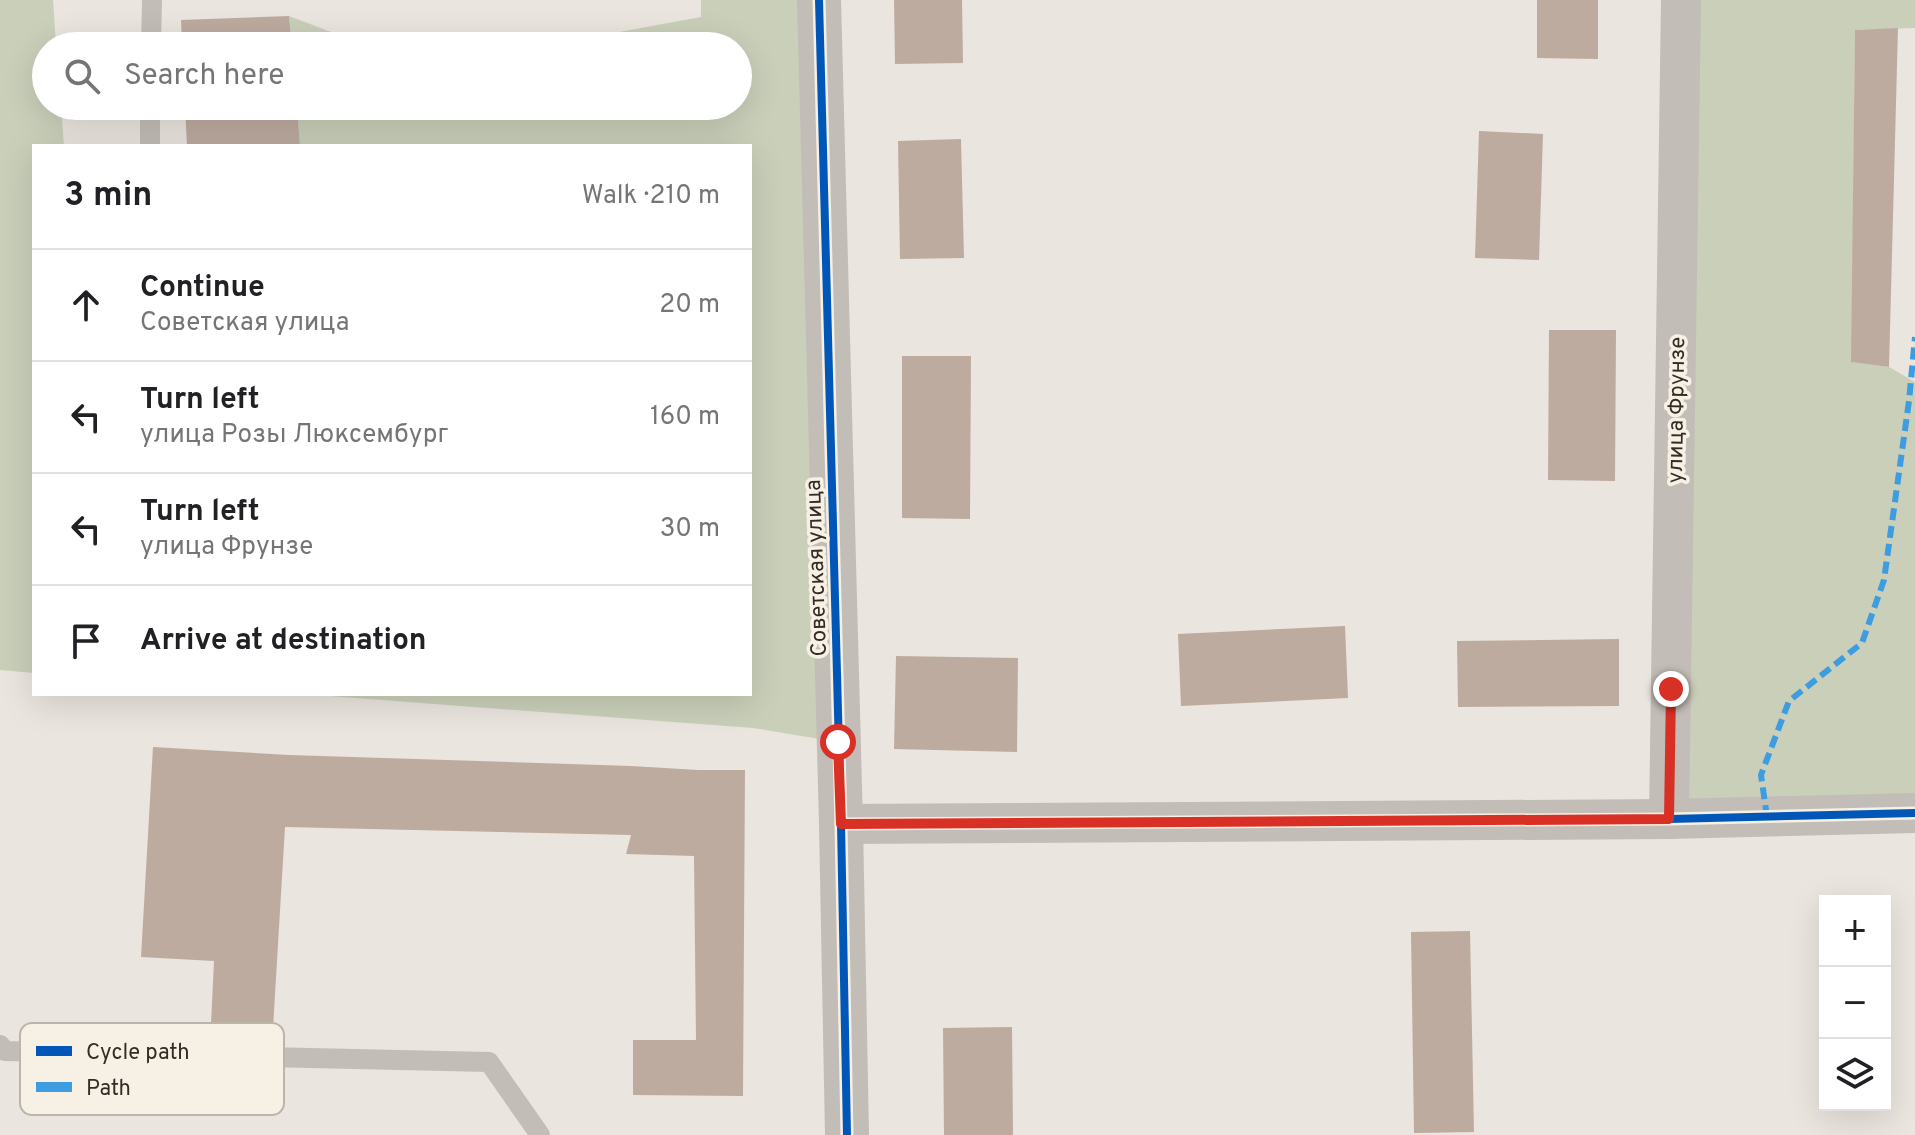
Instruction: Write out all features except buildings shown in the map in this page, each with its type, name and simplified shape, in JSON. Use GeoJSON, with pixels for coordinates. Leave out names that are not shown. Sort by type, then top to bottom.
{"type":"FeatureCollection","features":[{"type":"Feature","properties":{"kind":"street","name":"Советская улица"},"geometry":{"type":"LineString","coordinates":[[819,0],[847,1135]]}},
{"type":"Feature","properties":{"kind":"street","name":"улица Фрунзе"},"geometry":{"type":"LineString","coordinates":[[1669,819],[1681,0]]}},
{"type":"Feature","properties":{"kind":"street"},"geometry":{"type":"LineString","coordinates":[[841,824],[1669,819],[1915,813]]}},
{"type":"Feature","properties":{"kind":"lane"},"geometry":{"type":"LineString","coordinates":[[151,32],[152,0]]}},
{"type":"Feature","properties":{"kind":"lane"},"geometry":{"type":"LineString","coordinates":[[150,120],[150,144]]}},
{"type":"Feature","properties":{"kind":"lane"},"geometry":{"type":"LineString","coordinates":[[0,1045],[5,1051],[20,1051]]}},
{"type":"Feature","properties":{"kind":"lane"},"geometry":{"type":"LineString","coordinates":[[284,1057],[489,1062],[540,1135]]}},
{"type":"Feature","properties":{"kind":"green space"},"geometry":{"type":"Polygon","coordinates":[[[0,0],[53,0],[55,32],[32,32],[32,120],[62,120],[64,144],[32,144],[32,673],[0,670],[0,0]]]}},
{"type":"Feature","properties":{"kind":"green space"},"geometry":{"type":"Polygon","coordinates":[[[701,0],[819,0],[838,742],[753,728],[329,696],[752,696],[752,144],[300,144],[298,120],[752,120],[752,32],[619,32],[701,17],[701,0]]]}},
{"type":"Feature","properties":{"kind":"green space"},"geometry":{"type":"Polygon","coordinates":[[[1681,0],[1915,0],[1915,28],[1855,30],[1852,362],[1889,367],[1915,382],[1915,813],[1669,819],[1681,0]]]}},
{"type":"Feature","properties":{"kind":"green space"},"geometry":{"type":"Polygon","coordinates":[[[289,16],[331,32],[291,32],[289,16]]]}},
{"type":"Feature","properties":{"kind":"marked path"},"geometry":{"type":"LineString","coordinates":[[1767,817],[1761,775],[1789,701],[1862,643],[1884,580],[1915,337]]}},
{"type":"Feature","properties":{"kind":"cycle path"},"geometry":{"type":"LineString","coordinates":[[819,0],[847,1135]]}},
{"type":"Feature","properties":{"kind":"cycle path"},"geometry":{"type":"LineString","coordinates":[[841,824],[1669,819],[1915,813]]}},
{"type":"Feature","properties":{"kind":"route"},"geometry":{"type":"LineString","coordinates":[[838,742],[841,824],[1669,819],[1671,689]]}}]}
